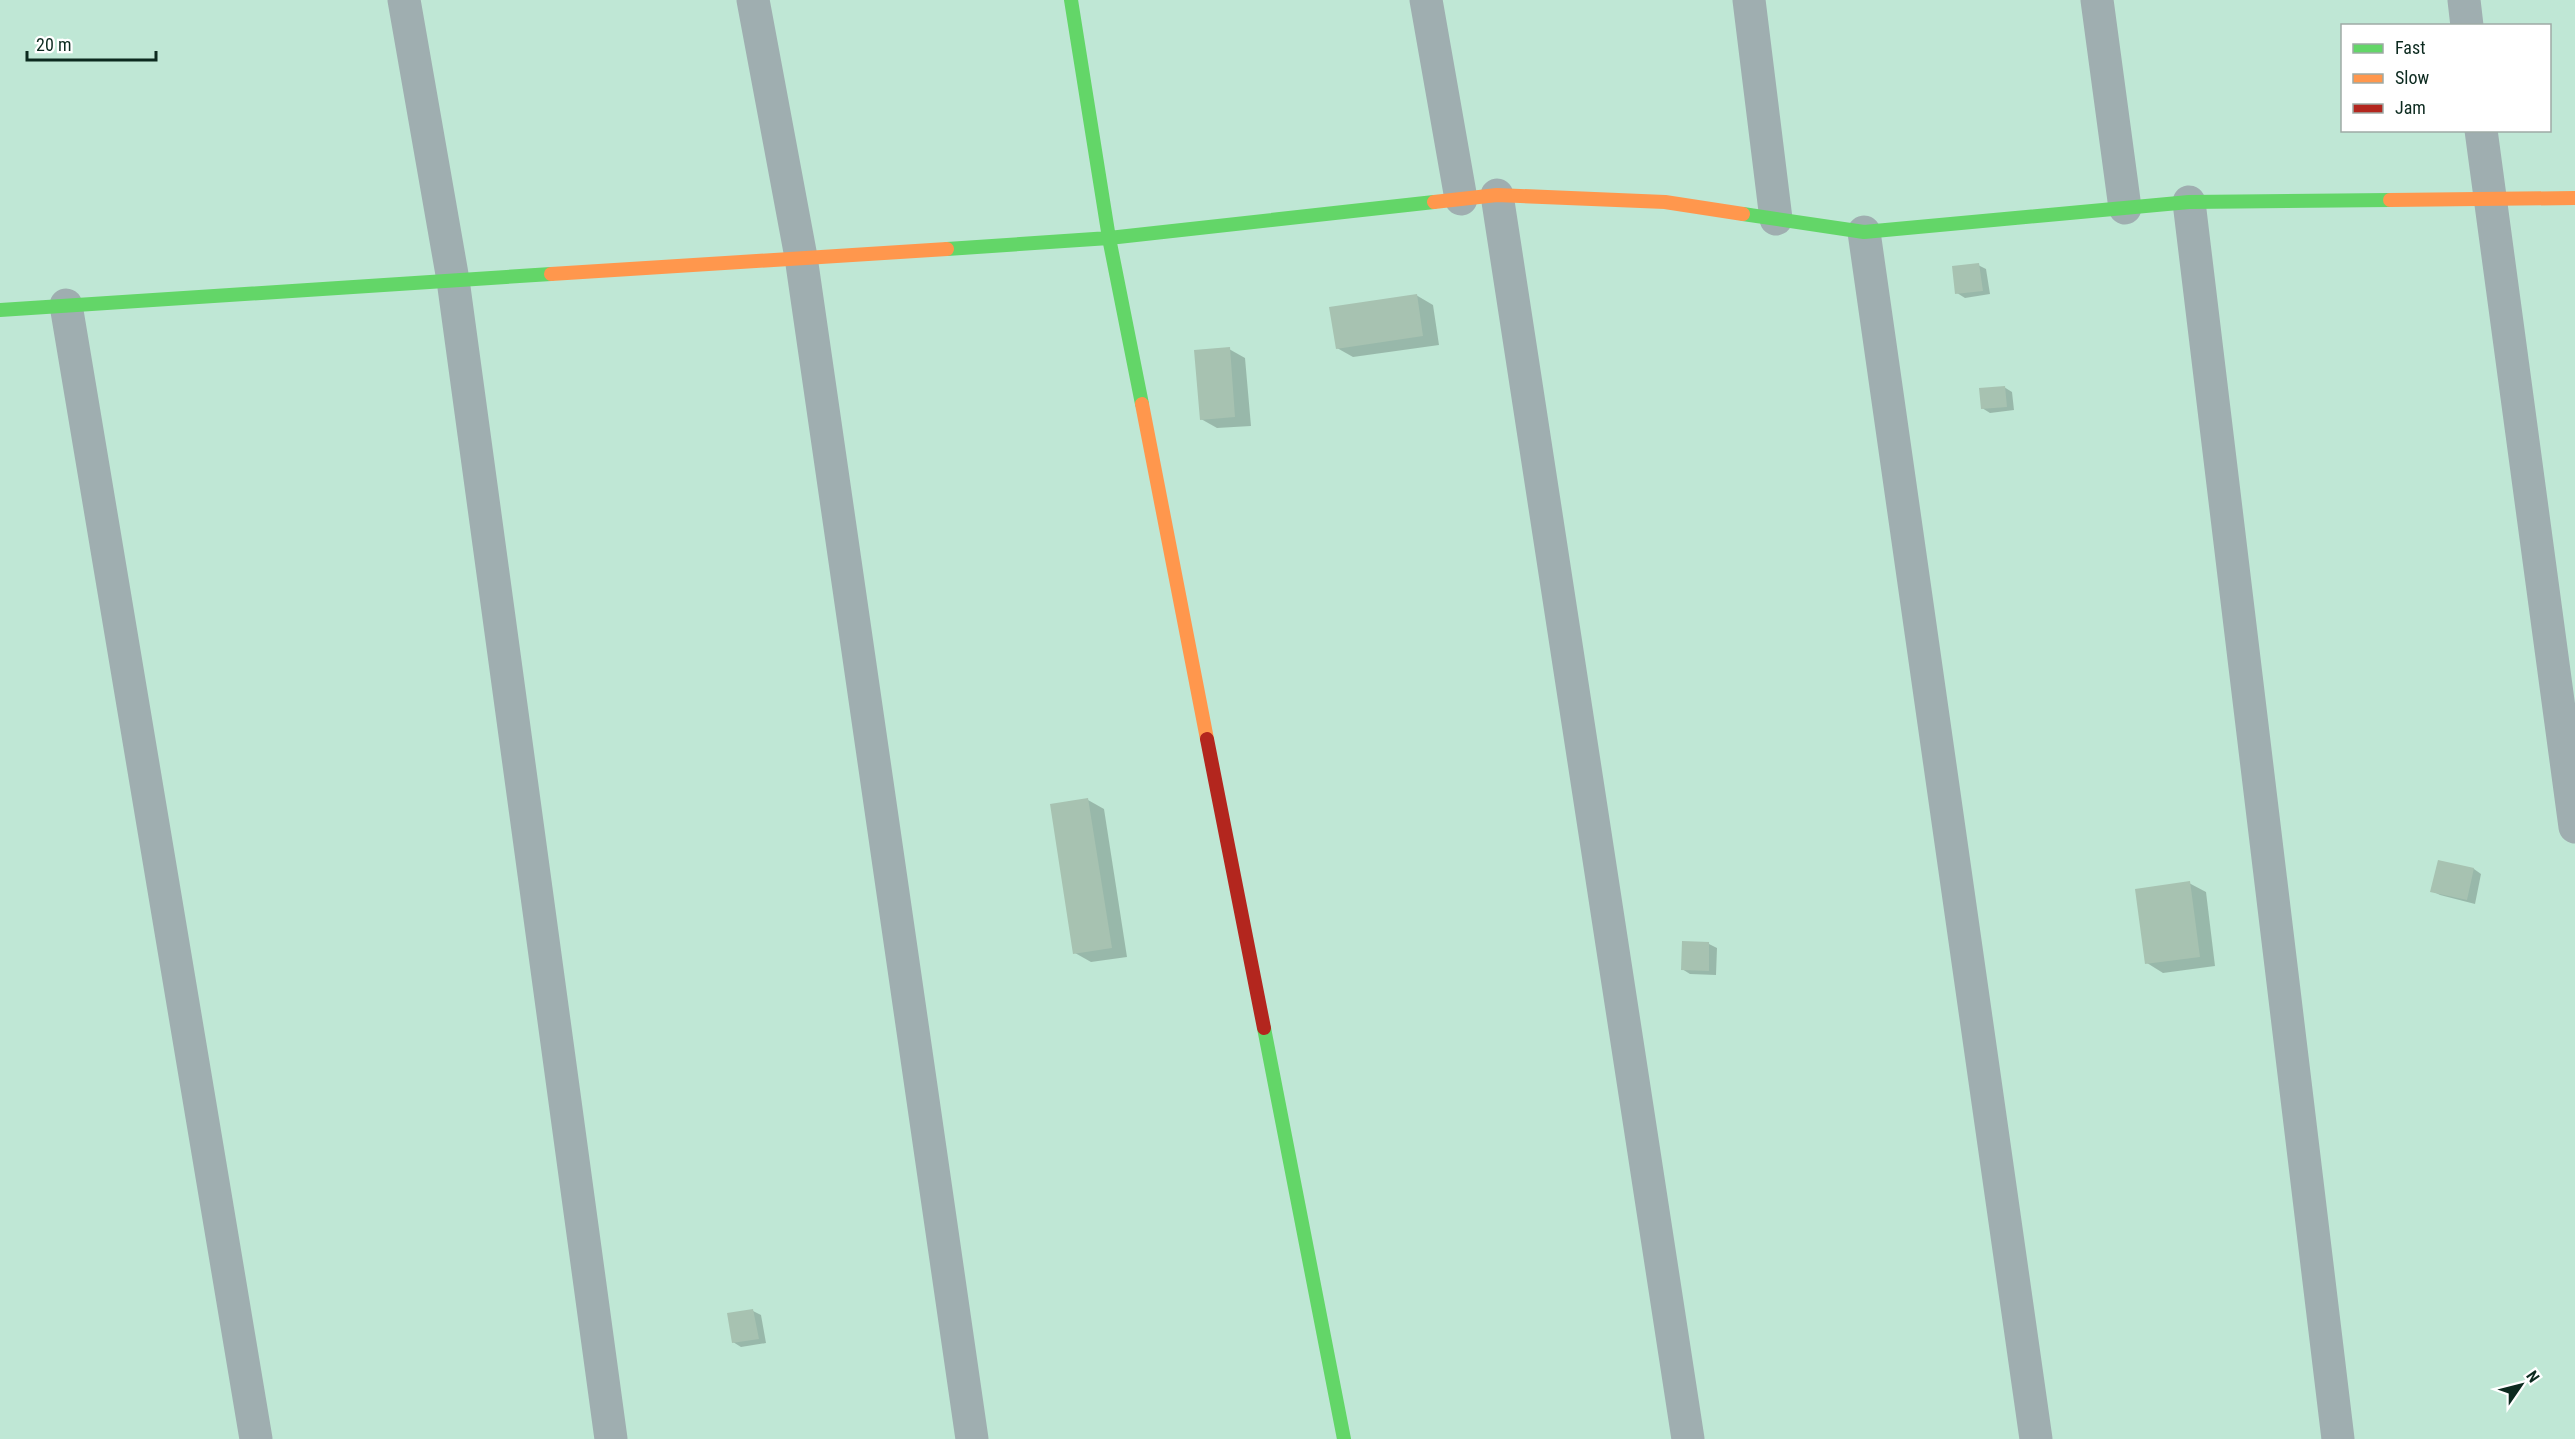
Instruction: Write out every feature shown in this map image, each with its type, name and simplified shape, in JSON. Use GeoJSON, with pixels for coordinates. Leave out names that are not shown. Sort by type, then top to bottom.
{"type":"FeatureCollection","features":[{"type":"Feature","properties":{"kind":"street"},"geometry":{"type":"LineString","coordinates":[[404,0],[453,280],[611,1439]]}},
{"type":"Feature","properties":{"kind":"street"},"geometry":{"type":"LineString","coordinates":[[753,0],[801,257],[972,1439]]}},
{"type":"Feature","properties":{"kind":"street"},"geometry":{"type":"LineString","coordinates":[[1071,0],[1108,237],[1344,1439]]}},
{"type":"Feature","properties":{"kind":"street"},"geometry":{"type":"LineString","coordinates":[[1426,0],[1461,199]]}},
{"type":"Feature","properties":{"kind":"street"},"geometry":{"type":"LineString","coordinates":[[1749,0],[1776,219]]}},
{"type":"Feature","properties":{"kind":"street"},"geometry":{"type":"LineString","coordinates":[[2097,0],[2125,207]]}},
{"type":"Feature","properties":{"kind":"street"},"geometry":{"type":"LineString","coordinates":[[2464,0],[2467,24]]}},
{"type":"Feature","properties":{"kind":"street"},"geometry":{"type":"LineString","coordinates":[[2481,132],[2575,827]]}},
{"type":"Feature","properties":{"kind":"street"},"geometry":{"type":"LineString","coordinates":[[1497,195],[1688,1439]]}},
{"type":"Feature","properties":{"kind":"street"},"geometry":{"type":"LineString","coordinates":[[0,310],[1108,237],[1497,195],[1665,202],[1864,232],[2189,202],[2575,198]]}},
{"type":"Feature","properties":{"kind":"street"},"geometry":{"type":"LineString","coordinates":[[2189,202],[2338,1439]]}},
{"type":"Feature","properties":{"kind":"street"},"geometry":{"type":"LineString","coordinates":[[1864,232],[2036,1439]]}},
{"type":"Feature","properties":{"kind":"street"},"geometry":{"type":"LineString","coordinates":[[66,305],[256,1439]]}},
{"type":"Feature","properties":{"kind":"building"},"geometry":{"type":"Polygon","coordinates":[[[1979,263],[1983,291],[1955,294],[1952,266],[1979,263]]]}},
{"type":"Feature","properties":{"kind":"building"},"geometry":{"type":"Polygon","coordinates":[[[1417,294],[1423,336],[1336,349],[1329,307],[1417,294]]]}},
{"type":"Feature","properties":{"kind":"building"},"geometry":{"type":"Polygon","coordinates":[[[1230,347],[1235,417],[1200,420],[1194,350],[1230,347]]]}},
{"type":"Feature","properties":{"kind":"building"},"geometry":{"type":"Polygon","coordinates":[[[2005,386],[2007,407],[1981,409],[1979,388],[2005,386]]]}},
{"type":"Feature","properties":{"kind":"building"},"geometry":{"type":"Polygon","coordinates":[[[1088,798],[1112,948],[1073,954],[1050,804],[1088,798]]]}},
{"type":"Feature","properties":{"kind":"building"},"geometry":{"type":"Polygon","coordinates":[[[2438,860],[2474,868],[2467,900],[2430,892],[2438,860]]]}},
{"type":"Feature","properties":{"kind":"building"},"geometry":{"type":"Polygon","coordinates":[[[2190,881],[2200,957],[2145,964],[2135,889],[2190,881]]]}},
{"type":"Feature","properties":{"kind":"building"},"geometry":{"type":"Polygon","coordinates":[[[1682,941],[1709,942],[1709,971],[1681,970],[1682,941]]]}},
{"type":"Feature","properties":{"kind":"building"},"geometry":{"type":"Polygon","coordinates":[[[753,1309],[759,1339],[732,1343],[727,1313],[753,1309]]]}},
{"type":"Feature","properties":{"kind":"traffic: fast"},"geometry":{"type":"LineString","coordinates":[[1071,0],[1109,238],[1142,404]]}},
{"type":"Feature","properties":{"kind":"traffic: fast"},"geometry":{"type":"LineString","coordinates":[[1743,214],[1864,232],[2189,202],[2390,200]]}},
{"type":"Feature","properties":{"kind":"traffic: fast"},"geometry":{"type":"LineString","coordinates":[[947,249],[1109,238],[1434,202]]}},
{"type":"Feature","properties":{"kind":"traffic: fast"},"geometry":{"type":"LineString","coordinates":[[0,310],[551,274]]}},
{"type":"Feature","properties":{"kind":"traffic: fast"},"geometry":{"type":"LineString","coordinates":[[1264,1028],[1344,1439]]}},
{"type":"Feature","properties":{"kind":"traffic: slow"},"geometry":{"type":"LineString","coordinates":[[1434,202],[1497,195],[1665,202],[1743,214]]}},
{"type":"Feature","properties":{"kind":"traffic: slow"},"geometry":{"type":"LineString","coordinates":[[2390,200],[2575,198]]}},
{"type":"Feature","properties":{"kind":"traffic: slow"},"geometry":{"type":"LineString","coordinates":[[551,274],[947,249]]}},
{"type":"Feature","properties":{"kind":"traffic: slow"},"geometry":{"type":"LineString","coordinates":[[1142,404],[1207,739]]}},
{"type":"Feature","properties":{"kind":"traffic: jam"},"geometry":{"type":"LineString","coordinates":[[1207,739],[1264,1028]]}}]}
